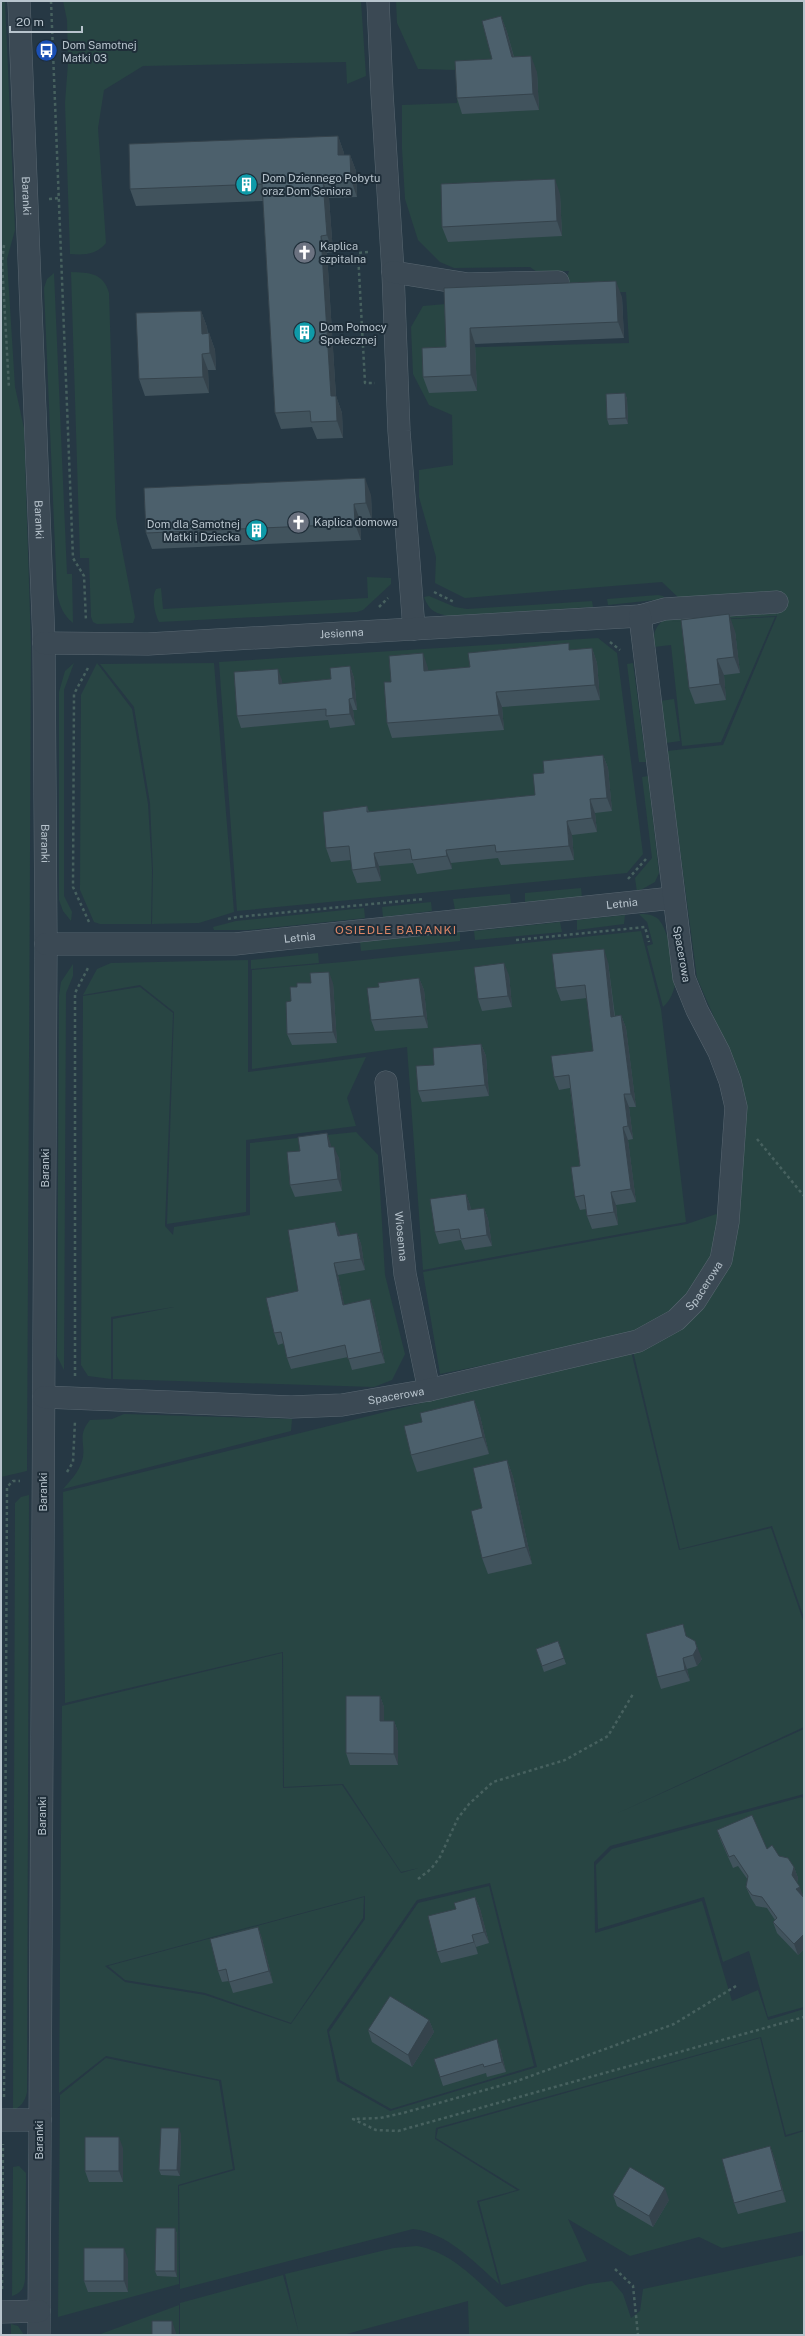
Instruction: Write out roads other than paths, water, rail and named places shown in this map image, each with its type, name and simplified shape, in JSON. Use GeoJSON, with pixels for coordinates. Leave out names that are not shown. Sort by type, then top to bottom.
{"type":"FeatureCollection","features":[{"type":"Feature","properties":{"kind":"street","name":"Baranki"},"geometry":{"type":"LineString","coordinates":[[19,1],[44,644],[46,944],[39,2335]]}},
{"type":"Feature","properties":{"kind":"street"},"geometry":{"type":"LineString","coordinates":[[378,1],[393,272],[399,431],[414,629]]}},
{"type":"Feature","properties":{"kind":"street"},"geometry":{"type":"LineString","coordinates":[[393,272],[468,284],[558,282]]}},
{"type":"Feature","properties":{"kind":"street","name":"Jesienna"},"geometry":{"type":"LineString","coordinates":[[44,644],[148,644],[414,629],[640,616],[666,609],[777,602]]}},
{"type":"Feature","properties":{"kind":"street","name":"Spacerowa"},"geometry":{"type":"LineString","coordinates":[[44,1398],[291,1407],[342,1405],[429,1390],[638,1341],[676,1320],[695,1301],[721,1260],[728,1222],[736,1107],[730,1081],[719,1052],[697,1010],[684,978],[673,898],[640,616]]}},
{"type":"Feature","properties":{"kind":"street","name":"Letnia"},"geometry":{"type":"LineString","coordinates":[[46,944],[236,944],[673,898]]}},
{"type":"Feature","properties":{"kind":"street","name":"Wiosenna"},"geometry":{"type":"LineString","coordinates":[[386,1082],[405,1274],[429,1390]]}},
{"type":"Feature","properties":{"kind":"street"},"geometry":{"type":"LineString","coordinates":[[2,2120],[40,2120]]}},
{"type":"Feature","properties":{"kind":"street"},"geometry":{"type":"LineString","coordinates":[[2,2312],[39,2311]]}},
{"type":"Feature","properties":{"kind":"place","name":"Dom Samotnej Matki 03"},"geometry":{"type":"Point","coordinates":[47,51]}},
{"type":"Feature","properties":{"kind":"place","name":"Dom Dziennego Pobytu oraz Dom Seniora"},"geometry":{"type":"Point","coordinates":[246,184]}},
{"type":"Feature","properties":{"kind":"place","name":"Kaplica szpitalna"},"geometry":{"type":"Point","coordinates":[305,252]}},
{"type":"Feature","properties":{"kind":"place","name":"Dom Pomocy Społecznej"},"geometry":{"type":"Point","coordinates":[304,333]}},
{"type":"Feature","properties":{"kind":"place","name":"Kaplica domowa"},"geometry":{"type":"Point","coordinates":[298,522]}},
{"type":"Feature","properties":{"kind":"place","name":"Dom dla Samotnej Matki i Dziecka"},"geometry":{"type":"Point","coordinates":[256,530]}},
{"type":"Feature","properties":{"kind":"district","name":"OSIEDLE BARANKI"},"geometry":{"type":"Point","coordinates":[396,930]}}]}
